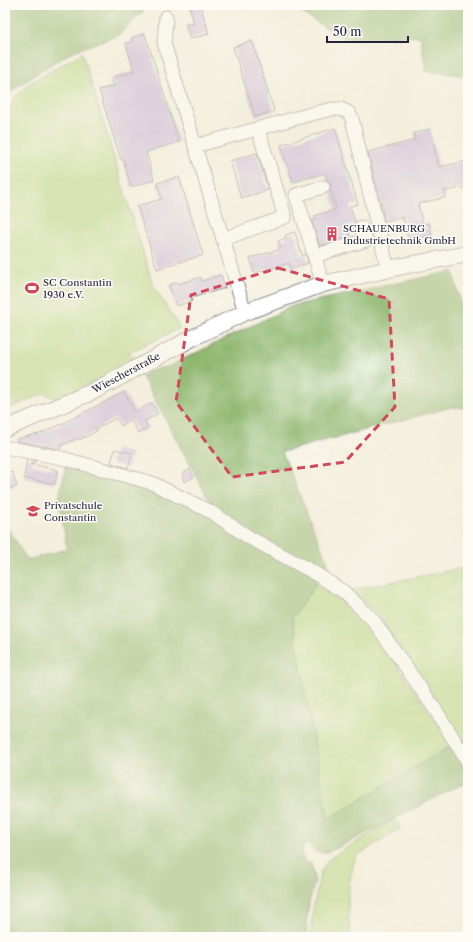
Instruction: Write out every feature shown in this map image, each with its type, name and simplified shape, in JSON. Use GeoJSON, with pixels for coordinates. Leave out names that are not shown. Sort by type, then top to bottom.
{"type":"FeatureCollection","features":[{"type":"Feature","properties":{"kind":"main road","name":"Wiescherstraße"},"geometry":{"type":"LineString","coordinates":[[5,429],[94,391],[196,336],[245,312],[323,284],[468,254]]}},
{"type":"Feature","properties":{"kind":"street"},"geometry":{"type":"LineString","coordinates":[[166,17],[164,43],[245,312]]}},
{"type":"Feature","properties":{"kind":"street"},"geometry":{"type":"LineString","coordinates":[[195,146],[332,109],[341,109],[349,113],[352,119],[388,270]]}},
{"type":"Feature","properties":{"kind":"street"},"geometry":{"type":"LineString","coordinates":[[223,239],[285,217],[258,129]]}},
{"type":"Feature","properties":{"kind":"street"},"geometry":{"type":"LineString","coordinates":[[323,284],[296,195],[324,187]]}},
{"type":"Feature","properties":{"kind":"street"},"geometry":{"type":"LineString","coordinates":[[314,256],[366,240],[361,227]]}},
{"type":"Feature","properties":{"kind":"street"},"geometry":{"type":"LineString","coordinates":[[5,447],[62,458],[152,483],[211,512],[250,538],[313,572],[344,592],[374,620],[433,706],[468,762]]}},
{"type":"Feature","properties":{"kind":"highlighted area"},"geometry":{"type":"Polygon","coordinates":[[[278,268],[389,299],[395,407],[345,462],[232,477],[176,402],[191,295],[278,268]]]}},
{"type":"Feature","properties":{"kind":"green space"},"geometry":{"type":"Polygon","coordinates":[[[5,5],[149,5],[119,35],[76,50],[53,63],[14,89],[8,96],[5,103],[5,5]]]}},
{"type":"Feature","properties":{"kind":"green space"},"geometry":{"type":"Polygon","coordinates":[[[468,5],[468,76],[426,71],[420,36],[345,39],[302,13],[302,6],[468,5]]]}},
{"type":"Feature","properties":{"kind":"green space"},"geometry":{"type":"Polygon","coordinates":[[[82,53],[153,285],[180,328],[128,353],[138,360],[85,386],[57,399],[45,393],[5,410],[5,133],[10,108],[14,99],[27,85],[82,53]]]}},
{"type":"Feature","properties":{"kind":"green space"},"geometry":{"type":"Polygon","coordinates":[[[453,271],[468,337],[468,408],[452,407],[282,452],[329,566],[292,618],[328,819],[452,745],[468,738],[468,781],[333,850],[320,853],[314,850],[308,843],[303,846],[301,854],[305,862],[311,863],[315,881],[307,916],[307,937],[5,937],[5,523],[27,560],[67,549],[59,499],[66,464],[151,486],[216,513],[142,376],[156,369],[167,367],[292,306],[453,271]]]}},
{"type":"Feature","properties":{"kind":"green space"},"geometry":{"type":"Polygon","coordinates":[[[468,567],[468,738],[460,742],[380,618],[350,590],[468,567]]]}},
{"type":"Feature","properties":{"kind":"green space"},"geometry":{"type":"Polygon","coordinates":[[[316,584],[364,619],[453,745],[328,819],[292,618],[316,584]]]}},
{"type":"Feature","properties":{"kind":"green space"},"geometry":{"type":"Polygon","coordinates":[[[396,818],[400,829],[356,856],[350,877],[348,896],[351,937],[311,937],[313,909],[321,871],[330,858],[396,818]]]}},
{"type":"Feature","properties":{"kind":"building"},"geometry":{"type":"Polygon","coordinates":[[[189,5],[200,5],[209,34],[190,39],[186,25],[194,23],[189,5]]]}},
{"type":"Feature","properties":{"kind":"building"},"geometry":{"type":"Polygon","coordinates":[[[145,34],[179,142],[146,152],[154,180],[131,187],[99,90],[114,86],[111,78],[134,71],[126,43],[132,42],[131,38],[145,34]]]}},
{"type":"Feature","properties":{"kind":"building"},"geometry":{"type":"Polygon","coordinates":[[[252,41],[274,111],[255,117],[233,47],[252,41]]]}},
{"type":"Feature","properties":{"kind":"building"},"geometry":{"type":"Polygon","coordinates":[[[335,128],[358,204],[350,206],[355,222],[353,225],[347,227],[350,236],[320,246],[312,221],[316,220],[314,216],[336,209],[330,190],[331,184],[327,180],[325,173],[293,182],[281,145],[335,128]]]}},
{"type":"Feature","properties":{"kind":"building"},"geometry":{"type":"Polygon","coordinates":[[[430,129],[439,167],[468,161],[468,173],[466,173],[468,187],[444,191],[446,197],[418,204],[423,225],[429,223],[432,235],[409,241],[403,217],[385,221],[368,152],[415,140],[414,133],[430,129]]]}},
{"type":"Feature","properties":{"kind":"building"},"geometry":{"type":"Polygon","coordinates":[[[257,153],[268,190],[241,198],[230,161],[257,153]]]}},
{"type":"Feature","properties":{"kind":"building"},"geometry":{"type":"Polygon","coordinates":[[[179,177],[203,255],[157,269],[137,206],[162,199],[157,183],[179,177]]]}},
{"type":"Feature","properties":{"kind":"building"},"geometry":{"type":"Polygon","coordinates":[[[295,232],[302,256],[306,254],[308,263],[291,269],[289,263],[254,273],[250,258],[281,249],[278,241],[286,238],[285,235],[295,232]]]}},
{"type":"Feature","properties":{"kind":"building"},"geometry":{"type":"Polygon","coordinates":[[[221,275],[225,288],[191,298],[192,301],[176,306],[169,285],[178,282],[179,284],[201,277],[202,281],[221,275]]]}},
{"type":"Feature","properties":{"kind":"building"},"geometry":{"type":"Polygon","coordinates":[[[124,392],[135,412],[152,403],[158,414],[145,421],[148,428],[138,433],[131,420],[121,426],[116,418],[96,429],[97,431],[79,440],[78,438],[60,446],[61,448],[59,449],[17,441],[17,439],[37,435],[60,425],[124,392]]]}},
{"type":"Feature","properties":{"kind":"building"},"geometry":{"type":"Polygon","coordinates":[[[115,449],[132,453],[128,468],[111,463],[115,449]]]}},
{"type":"Feature","properties":{"kind":"building"},"geometry":{"type":"Polygon","coordinates":[[[27,459],[36,461],[30,464],[58,470],[55,484],[24,478],[27,459]]]}},
{"type":"Feature","properties":{"kind":"building"},"geometry":{"type":"Polygon","coordinates":[[[190,469],[194,477],[184,482],[182,474],[190,469]]]}},
{"type":"Feature","properties":{"kind":"building"},"geometry":{"type":"Polygon","coordinates":[[[12,472],[17,486],[5,490],[5,475],[12,472]]]}},
{"type":"Feature","properties":{"kind":"place","name":"SCHAUENBURG Industrietechnik GmbH"},"geometry":{"type":"Point","coordinates":[332,234]}},
{"type":"Feature","properties":{"kind":"place","name":"SC Constantin 1930 e.V."},"geometry":{"type":"Point","coordinates":[32,288]}},
{"type":"Feature","properties":{"kind":"place","name":"Privatschule Constantin"},"geometry":{"type":"Point","coordinates":[33,511]}}]}
